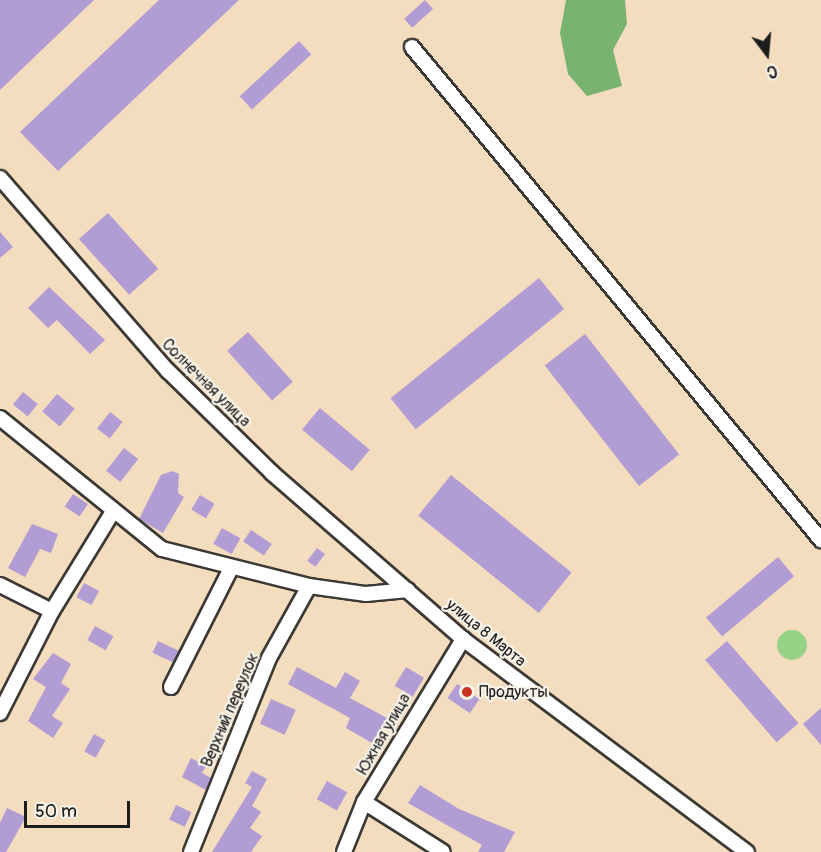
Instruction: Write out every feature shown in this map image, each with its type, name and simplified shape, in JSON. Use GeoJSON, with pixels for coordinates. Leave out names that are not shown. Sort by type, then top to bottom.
{"type":"FeatureCollection","features":[{"type":"Feature","properties":{"kind":"street"},"geometry":{"type":"LineString","coordinates":[[412,47],[821,540]]}},
{"type":"Feature","properties":{"kind":"street","name":"Солнечная улица"},"geometry":{"type":"LineString","coordinates":[[0,178],[168,371],[272,472],[408,590]]}},
{"type":"Feature","properties":{"kind":"street"},"geometry":{"type":"LineString","coordinates":[[0,418],[51,453],[112,513],[162,549],[230,570],[309,586],[366,594],[408,590]]}},
{"type":"Feature","properties":{"kind":"street"},"geometry":{"type":"LineString","coordinates":[[0,713],[52,611],[112,513]]}},
{"type":"Feature","properties":{"kind":"street"},"geometry":{"type":"LineString","coordinates":[[171,687],[230,570]]}},
{"type":"Feature","properties":{"kind":"street"},"geometry":{"type":"LineString","coordinates":[[0,585],[52,611]]}},
{"type":"Feature","properties":{"kind":"street","name":"Верхний переулок"},"geometry":{"type":"LineString","coordinates":[[191,852],[269,658],[309,586]]}},
{"type":"Feature","properties":{"kind":"street","name":"улица 8 Марта"},"geometry":{"type":"LineString","coordinates":[[408,590],[463,639],[747,852]]}},
{"type":"Feature","properties":{"kind":"street","name":"Южная улица"},"geometry":{"type":"LineString","coordinates":[[344,852],[364,802],[463,639]]}},
{"type":"Feature","properties":{"kind":"street"},"geometry":{"type":"LineString","coordinates":[[364,802],[442,852]]}},
{"type":"Feature","properties":{"kind":"street"},"geometry":{"type":"LineString","coordinates":[[721,852],[730,839]]}},
{"type":"Feature","properties":{"kind":"green space"},"geometry":{"type":"Polygon","coordinates":[[[566,0],[625,0],[627,24],[613,50],[622,86],[587,96],[568,74],[560,33],[566,0]]]}},
{"type":"Feature","properties":{"kind":"green space"},"geometry":{"type":"Polygon","coordinates":[[[792,630],[803,634],[807,645],[803,656],[792,660],[781,656],[777,645],[781,634],[792,630]]]}},
{"type":"Feature","properties":{"kind":"building"},"geometry":{"type":"Polygon","coordinates":[[[0,0],[94,0],[0,90],[0,0]]]}},
{"type":"Feature","properties":{"kind":"building"},"geometry":{"type":"Polygon","coordinates":[[[159,0],[239,0],[58,171],[20,132],[159,0]]]}},
{"type":"Feature","properties":{"kind":"building"},"geometry":{"type":"Polygon","coordinates":[[[425,0],[433,9],[412,28],[404,19],[425,0]]]}},
{"type":"Feature","properties":{"kind":"building"},"geometry":{"type":"Polygon","coordinates":[[[299,41],[311,54],[252,109],[240,96],[299,41]]]}},
{"type":"Feature","properties":{"kind":"building"},"geometry":{"type":"Polygon","coordinates":[[[108,213],[158,269],[129,295],[79,239],[108,213]]]}},
{"type":"Feature","properties":{"kind":"building"},"geometry":{"type":"Polygon","coordinates":[[[0,232],[13,247],[0,258],[0,232]]]}},
{"type":"Feature","properties":{"kind":"building"},"geometry":{"type":"Polygon","coordinates":[[[539,278],[564,309],[416,429],[391,398],[539,278]]]}},
{"type":"Feature","properties":{"kind":"building"},"geometry":{"type":"Polygon","coordinates":[[[49,287],[105,340],[90,354],[57,320],[48,328],[28,308],[49,287]]]}},
{"type":"Feature","properties":{"kind":"building"},"geometry":{"type":"Polygon","coordinates":[[[248,332],[293,382],[272,401],[227,351],[248,332]]]}},
{"type":"Feature","properties":{"kind":"building"},"geometry":{"type":"Polygon","coordinates":[[[585,334],[679,455],[639,486],[545,365],[585,334]]]}},
{"type":"Feature","properties":{"kind":"building"},"geometry":{"type":"Polygon","coordinates":[[[23,392],[38,404],[28,416],[13,404],[23,392]]]}},
{"type":"Feature","properties":{"kind":"building"},"geometry":{"type":"Polygon","coordinates":[[[57,394],[75,409],[60,426],[42,412],[57,394]]]}},
{"type":"Feature","properties":{"kind":"building"},"geometry":{"type":"Polygon","coordinates":[[[320,408],[370,450],[352,471],[302,429],[320,408]]]}},
{"type":"Feature","properties":{"kind":"building"},"geometry":{"type":"Polygon","coordinates":[[[110,412],[123,422],[110,438],[97,429],[110,412]]]}},
{"type":"Feature","properties":{"kind":"building"},"geometry":{"type":"Polygon","coordinates":[[[124,448],[138,459],[120,482],[106,471],[124,448]]]}},
{"type":"Feature","properties":{"kind":"building"},"geometry":{"type":"Polygon","coordinates":[[[172,471],[179,474],[178,493],[184,497],[163,533],[139,519],[161,475],[172,471]]]}},
{"type":"Feature","properties":{"kind":"building"},"geometry":{"type":"Polygon","coordinates":[[[451,475],[571,573],[539,613],[418,515],[451,475]]]}},
{"type":"Feature","properties":{"kind":"building"},"geometry":{"type":"Polygon","coordinates":[[[73,494],[88,504],[80,517],[65,506],[73,494]]]}},
{"type":"Feature","properties":{"kind":"building"},"geometry":{"type":"Polygon","coordinates":[[[200,495],[215,504],[206,518],[191,510],[200,495]]]}},
{"type":"Feature","properties":{"kind":"building"},"geometry":{"type":"Polygon","coordinates":[[[32,524],[58,534],[51,553],[40,549],[25,577],[8,568],[32,524]]]}},
{"type":"Feature","properties":{"kind":"building"},"geometry":{"type":"Polygon","coordinates":[[[222,528],[240,538],[232,554],[213,544],[222,528]]]}},
{"type":"Feature","properties":{"kind":"building"},"geometry":{"type":"Polygon","coordinates":[[[251,530],[272,544],[264,556],[243,542],[251,530]]]}},
{"type":"Feature","properties":{"kind":"building"},"geometry":{"type":"Polygon","coordinates":[[[317,548],[325,554],[315,567],[307,561],[317,548]]]}},
{"type":"Feature","properties":{"kind":"building"},"geometry":{"type":"Polygon","coordinates":[[[778,557],[794,576],[722,637],[706,617],[778,557]]]}},
{"type":"Feature","properties":{"kind":"building"},"geometry":{"type":"Polygon","coordinates":[[[84,583],[99,591],[91,605],[76,597],[84,583]]]}},
{"type":"Feature","properties":{"kind":"building"},"geometry":{"type":"Polygon","coordinates":[[[95,626],[113,636],[106,650],[87,640],[95,626]]]}},
{"type":"Feature","properties":{"kind":"building"},"geometry":{"type":"Polygon","coordinates":[[[158,641],[179,651],[173,663],[153,653],[158,641]]]}},
{"type":"Feature","properties":{"kind":"building"},"geometry":{"type":"Polygon","coordinates":[[[727,641],[799,723],[777,742],[705,660],[727,641]]]}},
{"type":"Feature","properties":{"kind":"building"},"geometry":{"type":"Polygon","coordinates":[[[53,653],[71,664],[61,683],[70,689],[52,716],[63,723],[53,738],[28,721],[46,687],[33,679],[53,653]]]}},
{"type":"Feature","properties":{"kind":"building"},"geometry":{"type":"Polygon","coordinates":[[[297,667],[336,688],[345,672],[360,681],[350,698],[387,718],[372,743],[346,728],[350,718],[288,684],[297,667]]]}},
{"type":"Feature","properties":{"kind":"building"},"geometry":{"type":"Polygon","coordinates":[[[406,667],[424,678],[413,697],[395,686],[406,667]]]}},
{"type":"Feature","properties":{"kind":"building"},"geometry":{"type":"Polygon","coordinates":[[[457,684],[479,699],[470,713],[447,698],[457,684]]]}},
{"type":"Feature","properties":{"kind":"building"},"geometry":{"type":"Polygon","coordinates":[[[271,699],[296,710],[285,735],[260,724],[271,699]]]}},
{"type":"Feature","properties":{"kind":"building"},"geometry":{"type":"Polygon","coordinates":[[[821,708],[821,745],[803,724],[821,708]]]}},
{"type":"Feature","properties":{"kind":"building"},"geometry":{"type":"Polygon","coordinates":[[[94,734],[105,740],[96,758],[84,751],[94,734]]]}},
{"type":"Feature","properties":{"kind":"building"},"geometry":{"type":"Polygon","coordinates":[[[191,758],[206,766],[202,773],[211,778],[206,790],[182,777],[191,758]]]}},
{"type":"Feature","properties":{"kind":"building"},"geometry":{"type":"Polygon","coordinates":[[[252,771],[267,779],[252,806],[261,812],[250,828],[262,836],[251,852],[212,852],[252,787],[245,783],[252,771]]]}},
{"type":"Feature","properties":{"kind":"building"},"geometry":{"type":"Polygon","coordinates":[[[327,781],[347,792],[337,811],[317,799],[327,781]]]}},
{"type":"Feature","properties":{"kind":"building"},"geometry":{"type":"Polygon","coordinates":[[[420,785],[459,809],[515,832],[504,852],[478,852],[482,845],[408,803],[420,785]]]}},
{"type":"Feature","properties":{"kind":"building"},"geometry":{"type":"Polygon","coordinates":[[[176,805],[191,812],[185,827],[169,820],[176,805]]]}},
{"type":"Feature","properties":{"kind":"building"},"geometry":{"type":"Polygon","coordinates":[[[7,808],[26,817],[6,852],[0,852],[0,823],[7,808]]]}},
{"type":"Feature","properties":{"kind":"place","name":"Продукты"},"geometry":{"type":"Point","coordinates":[467,692]}}]}
